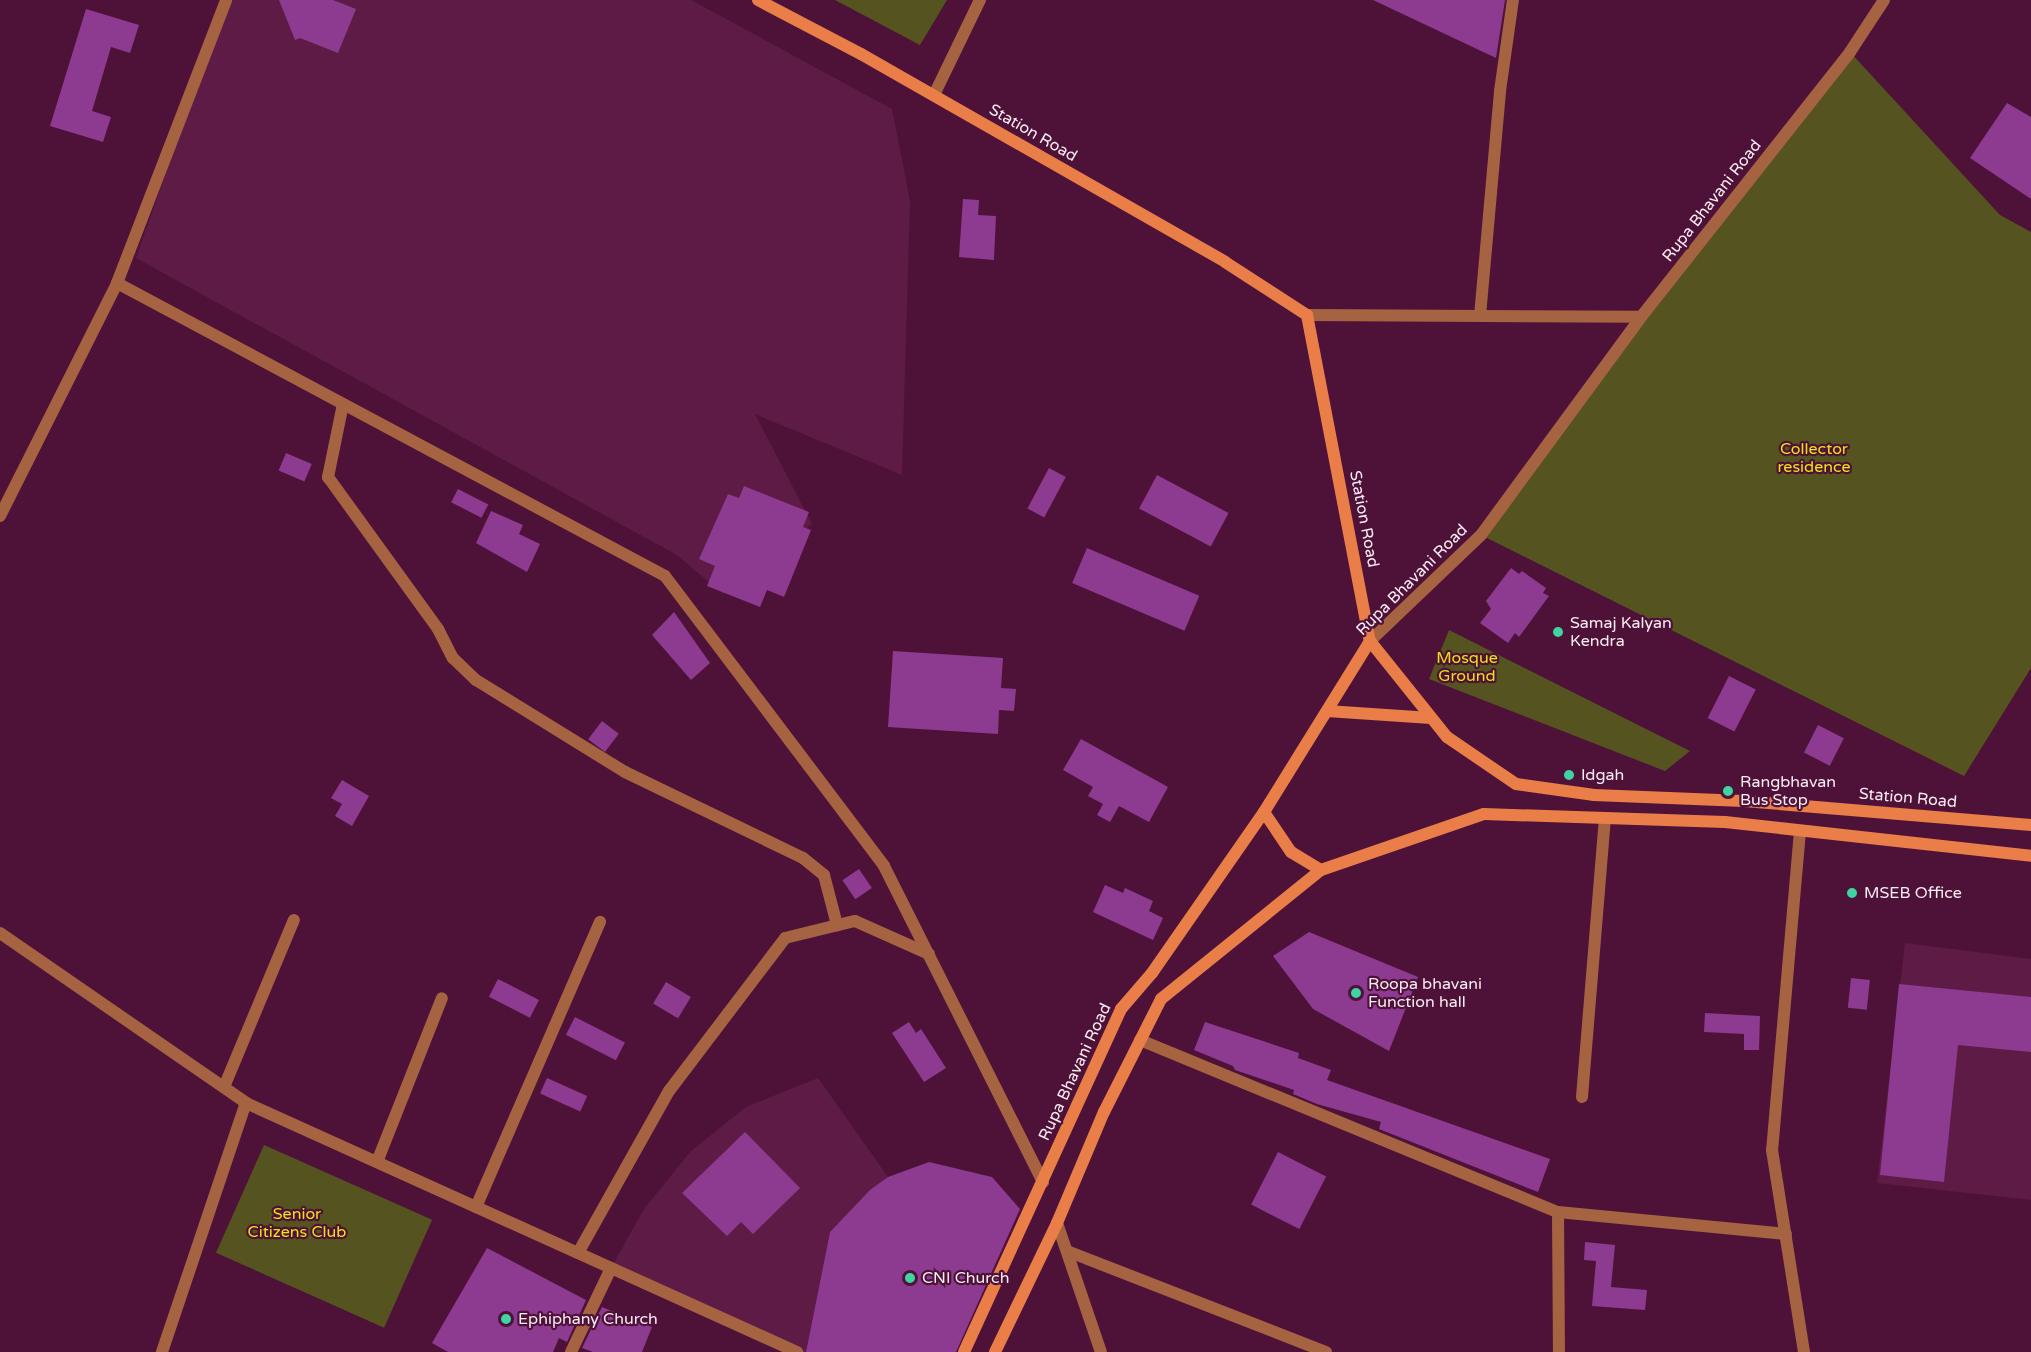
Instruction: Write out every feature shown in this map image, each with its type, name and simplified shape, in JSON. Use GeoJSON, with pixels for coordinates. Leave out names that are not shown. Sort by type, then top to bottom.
{"type":"FeatureCollection","features":[{"type":"Feature","properties":{"kind":"main road","name":"Station Road"},"geometry":{"type":"LineString","coordinates":[[758,0],[934,95],[1225,262],[1307,315],[1370,641],[1447,737],[1516,784],[1594,795],[1744,801],[2031,825]]}},
{"type":"Feature","properties":{"kind":"main road","name":"Rupa Bhavani Road"},"geometry":{"type":"LineString","coordinates":[[964,1352],[1121,1009],[1152,973],[1264,812],[1370,641]]}},
{"type":"Feature","properties":{"kind":"main road"},"geometry":{"type":"LineString","coordinates":[[1327,711],[1431,718]]}},
{"type":"Feature","properties":{"kind":"main road"},"geometry":{"type":"LineString","coordinates":[[1264,812],[1291,852],[1321,870]]}},
{"type":"Feature","properties":{"kind":"main road"},"geometry":{"type":"LineString","coordinates":[[995,1352],[1161,999],[1321,870],[1484,813],[1725,822],[2031,856]]}},
{"type":"Feature","properties":{"kind":"street"},"geometry":{"type":"LineString","coordinates":[[0,516],[117,283],[226,0]]}},
{"type":"Feature","properties":{"kind":"street"},"geometry":{"type":"LineString","coordinates":[[934,95],[980,0]]}},
{"type":"Feature","properties":{"kind":"street"},"geometry":{"type":"LineString","coordinates":[[1480,316],[1500,91],[1513,0]]}},
{"type":"Feature","properties":{"kind":"street","name":"Rupa Bhavani Road"},"geometry":{"type":"LineString","coordinates":[[1370,641],[1481,535],[1641,317],[1850,52],[1884,0]]}},
{"type":"Feature","properties":{"kind":"street"},"geometry":{"type":"LineString","coordinates":[[117,283],[664,576],[884,866],[1043,1182]]}},
{"type":"Feature","properties":{"kind":"street"},"geometry":{"type":"LineString","coordinates":[[1307,315],[1641,317]]}},
{"type":"Feature","properties":{"kind":"street"},"geometry":{"type":"LineString","coordinates":[[343,404],[328,477],[438,629],[453,658],[476,680],[625,772],[803,858],[824,874],[837,926]]}},
{"type":"Feature","properties":{"kind":"street"},"geometry":{"type":"LineString","coordinates":[[1582,1097],[1605,818]]}},
{"type":"Feature","properties":{"kind":"street"},"geometry":{"type":"LineString","coordinates":[[1800,831],[1772,1150],[1804,1352]]}},
{"type":"Feature","properties":{"kind":"street"},"geometry":{"type":"LineString","coordinates":[[224,1087],[294,920]]}},
{"type":"Feature","properties":{"kind":"street"},"geometry":{"type":"LineString","coordinates":[[578,1253],[669,1091],[785,938],[855,921],[929,954]]}},
{"type":"Feature","properties":{"kind":"street"},"geometry":{"type":"LineString","coordinates":[[476,1207],[600,922]]}},
{"type":"Feature","properties":{"kind":"street"},"geometry":{"type":"LineString","coordinates":[[0,933],[246,1103],[797,1352]]}},
{"type":"Feature","properties":{"kind":"street"},"geometry":{"type":"LineString","coordinates":[[377,1162],[442,998]]}},
{"type":"Feature","properties":{"kind":"street"},"geometry":{"type":"LineString","coordinates":[[1140,1040],[1558,1212],[1786,1234]]}},
{"type":"Feature","properties":{"kind":"street"},"geometry":{"type":"LineString","coordinates":[[162,1352],[246,1103]]}},
{"type":"Feature","properties":{"kind":"street"},"geometry":{"type":"LineString","coordinates":[[1558,1212],[1559,1352]]}},
{"type":"Feature","properties":{"kind":"street"},"geometry":{"type":"LineString","coordinates":[[1057,1223],[1101,1352]]}},
{"type":"Feature","properties":{"kind":"street"},"geometry":{"type":"LineString","coordinates":[[1067,1251],[1326,1352]]}},
{"type":"Feature","properties":{"kind":"street"},"geometry":{"type":"LineString","coordinates":[[571,1352],[611,1268]]}},
{"type":"Feature","properties":{"kind":"shaded area"},"geometry":{"type":"Polygon","coordinates":[[[227,0],[691,0],[892,109],[910,201],[902,475],[755,414],[812,524],[723,594],[677,555],[136,258],[227,0]]]}},
{"type":"Feature","properties":{"kind":"shaded area"},"geometry":{"type":"Polygon","coordinates":[[[1905,943],[2031,959],[2031,1200],[1877,1183],[1905,943]]]}},
{"type":"Feature","properties":{"kind":"shaded area"},"geometry":{"type":"Polygon","coordinates":[[[818,1078],[888,1177],[830,1232],[806,1352],[797,1352],[611,1268],[644,1209],[691,1151],[746,1107],[818,1078]]]}},
{"type":"Feature","properties":{"kind":"green space"},"geometry":{"type":"Polygon","coordinates":[[[835,0],[947,0],[920,45],[835,0]]]}},
{"type":"Feature","properties":{"kind":"green space","name":"Collector residence"},"geometry":{"type":"Polygon","coordinates":[[[1850,52],[2000,215],[2031,232],[2031,668],[1964,776],[1481,535],[1850,52]]]}},
{"type":"Feature","properties":{"kind":"green space","name":"Mosque Ground"},"geometry":{"type":"Polygon","coordinates":[[[1449,630],[1690,751],[1665,771],[1429,679],[1449,630]]]}},
{"type":"Feature","properties":{"kind":"green space","name":"Senior Citizens Club"},"geometry":{"type":"Polygon","coordinates":[[[264,1145],[432,1220],[384,1328],[216,1253],[264,1145]]]}},
{"type":"Feature","properties":{"kind":"building"},"geometry":{"type":"Polygon","coordinates":[[[279,0],[333,0],[356,9],[338,53],[300,38],[295,40],[279,0]]]}},
{"type":"Feature","properties":{"kind":"building"},"geometry":{"type":"Polygon","coordinates":[[[1373,0],[1505,0],[1496,58],[1373,0]]]}},
{"type":"Feature","properties":{"kind":"building"},"geometry":{"type":"Polygon","coordinates":[[[86,9],[139,25],[130,53],[111,47],[92,111],[111,117],[103,142],[50,126],[86,9]]]}},
{"type":"Feature","properties":{"kind":"building"},"geometry":{"type":"Polygon","coordinates":[[[2007,103],[2031,117],[2031,199],[1970,158],[2007,103]]]}},
{"type":"Feature","properties":{"kind":"building"},"geometry":{"type":"Polygon","coordinates":[[[963,199],[979,200],[978,215],[996,216],[994,260],[959,257],[963,199]]]}},
{"type":"Feature","properties":{"kind":"building"},"geometry":{"type":"Polygon","coordinates":[[[286,453],[312,464],[304,481],[279,470],[286,453]]]}},
{"type":"Feature","properties":{"kind":"building"},"geometry":{"type":"Polygon","coordinates":[[[1049,468],[1066,477],[1044,518],[1027,509],[1049,468]]]}},
{"type":"Feature","properties":{"kind":"building"},"geometry":{"type":"Polygon","coordinates":[[[1157,475],[1229,513],[1211,547],[1139,509],[1157,475]]]}},
{"type":"Feature","properties":{"kind":"building"},"geometry":{"type":"Polygon","coordinates":[[[744,486],[809,512],[803,527],[811,530],[784,597],[767,590],[760,607],[707,586],[715,566],[699,559],[728,494],[739,498],[744,486]]]}},
{"type":"Feature","properties":{"kind":"building"},"geometry":{"type":"Polygon","coordinates":[[[458,489],[488,504],[481,518],[451,502],[458,489]]]}},
{"type":"Feature","properties":{"kind":"building"},"geometry":{"type":"Polygon","coordinates":[[[491,511],[523,525],[519,534],[540,544],[527,572],[476,543],[491,511]]]}},
{"type":"Feature","properties":{"kind":"building"},"geometry":{"type":"Polygon","coordinates":[[[1087,548],[1199,596],[1184,631],[1072,583],[1087,548]]]}},
{"type":"Feature","properties":{"kind":"building"},"geometry":{"type":"Polygon","coordinates":[[[1511,568],[1519,574],[1522,571],[1546,588],[1543,593],[1549,596],[1519,637],[1515,633],[1508,643],[1480,623],[1491,609],[1486,601],[1511,568]]]}},
{"type":"Feature","properties":{"kind":"building"},"geometry":{"type":"Polygon","coordinates":[[[674,612],[710,663],[691,680],[652,635],[674,612]]]}},
{"type":"Feature","properties":{"kind":"building"},"geometry":{"type":"Polygon","coordinates":[[[893,651],[1003,658],[1001,688],[1016,689],[1014,711],[999,710],[998,734],[888,727],[893,651]]]}},
{"type":"Feature","properties":{"kind":"building"},"geometry":{"type":"Polygon","coordinates":[[[1729,676],[1756,690],[1734,731],[1708,718],[1729,676]]]}},
{"type":"Feature","properties":{"kind":"building"},"geometry":{"type":"Polygon","coordinates":[[[602,721],[619,734],[605,752],[588,739],[602,721]]]}},
{"type":"Feature","properties":{"kind":"building"},"geometry":{"type":"Polygon","coordinates":[[[1818,725],[1844,738],[1830,766],[1804,753],[1818,725]]]}},
{"type":"Feature","properties":{"kind":"building"},"geometry":{"type":"Polygon","coordinates":[[[1081,739],[1168,787],[1149,822],[1119,806],[1110,822],[1097,815],[1103,804],[1088,796],[1093,787],[1063,770],[1081,739]]]}},
{"type":"Feature","properties":{"kind":"building"},"geometry":{"type":"Polygon","coordinates":[[[342,780],[369,796],[352,826],[335,816],[342,804],[331,798],[342,780]]]}},
{"type":"Feature","properties":{"kind":"building"},"geometry":{"type":"Polygon","coordinates":[[[859,869],[872,888],[855,899],[842,880],[859,869]]]}},
{"type":"Feature","properties":{"kind":"building"},"geometry":{"type":"Polygon","coordinates":[[[1105,885],[1123,893],[1125,888],[1153,901],[1149,911],[1163,918],[1153,940],[1093,912],[1105,885]]]}},
{"type":"Feature","properties":{"kind":"building","name":"Roopa bhavani Function hall"},"geometry":{"type":"Polygon","coordinates":[[[1309,932],[1418,977],[1389,1051],[1313,1009],[1273,956],[1309,932]]]}},
{"type":"Feature","properties":{"kind":"building"},"geometry":{"type":"Polygon","coordinates":[[[1851,978],[1870,980],[1867,1010],[1848,1008],[1851,978]]]}},
{"type":"Feature","properties":{"kind":"building"},"geometry":{"type":"Polygon","coordinates":[[[498,979],[539,1000],[530,1018],[489,997],[498,979]]]}},
{"type":"Feature","properties":{"kind":"building"},"geometry":{"type":"Polygon","coordinates":[[[666,982],[691,997],[678,1018],[653,1003],[666,982]]]}},
{"type":"Feature","properties":{"kind":"building"},"geometry":{"type":"Polygon","coordinates":[[[1899,984],[2031,997],[2031,1052],[1958,1045],[1944,1182],[1880,1175],[1899,984]]]}},
{"type":"Feature","properties":{"kind":"building"},"geometry":{"type":"Polygon","coordinates":[[[1705,1013],[1760,1016],[1759,1050],[1744,1050],[1744,1034],[1704,1032],[1705,1013]]]}},
{"type":"Feature","properties":{"kind":"building"},"geometry":{"type":"Polygon","coordinates":[[[575,1017],[625,1042],[616,1060],[566,1035],[575,1017]]]}},
{"type":"Feature","properties":{"kind":"building"},"geometry":{"type":"Polygon","coordinates":[[[909,1022],[916,1033],[921,1029],[946,1068],[924,1082],[892,1033],[909,1022]]]}},
{"type":"Feature","properties":{"kind":"building"},"geometry":{"type":"Polygon","coordinates":[[[1205,1022],[1299,1053],[1298,1058],[1331,1070],[1327,1080],[1550,1159],[1538,1192],[1379,1129],[1381,1122],[1317,1104],[1293,1094],[1294,1090],[1235,1070],[1233,1066],[1194,1050],[1205,1022]]]}},
{"type":"Feature","properties":{"kind":"building"},"geometry":{"type":"Polygon","coordinates":[[[547,1078],[587,1096],[580,1111],[540,1094],[547,1078]]]}},
{"type":"Feature","properties":{"kind":"building"},"geometry":{"type":"Polygon","coordinates":[[[745,1132],[800,1188],[753,1234],[741,1222],[727,1236],[682,1193],[745,1132]]]}},
{"type":"Feature","properties":{"kind":"building"},"geometry":{"type":"Polygon","coordinates":[[[1278,1152],[1326,1177],[1299,1229],[1251,1205],[1278,1152]]]}},
{"type":"Feature","properties":{"kind":"building","name":"CNI Church"},"geometry":{"type":"Polygon","coordinates":[[[929,1162],[992,1177],[1020,1209],[956,1352],[806,1352],[830,1232],[870,1190],[888,1177],[929,1162]]]}},
{"type":"Feature","properties":{"kind":"building"},"geometry":{"type":"Polygon","coordinates":[[[1585,1242],[1615,1245],[1611,1287],[1647,1290],[1645,1310],[1592,1306],[1596,1261],[1584,1260],[1585,1242]]]}},
{"type":"Feature","properties":{"kind":"building","name":"Ephiphany Church"},"geometry":{"type":"Polygon","coordinates":[[[487,1248],[586,1300],[567,1342],[559,1338],[553,1352],[448,1352],[432,1343],[487,1248]]]}},
{"type":"Feature","properties":{"kind":"building"},"geometry":{"type":"Polygon","coordinates":[[[602,1307],[652,1327],[642,1352],[593,1352],[582,1348],[602,1307]]]}},
{"type":"Feature","properties":{"kind":"place","name":"Samaj Kalyan Kendra"},"geometry":{"type":"Point","coordinates":[1558,632]}},
{"type":"Feature","properties":{"kind":"place","name":"Idgah"},"geometry":{"type":"Point","coordinates":[1569,775]}},
{"type":"Feature","properties":{"kind":"place","name":"Rangbhavan Bus Stop"},"geometry":{"type":"Point","coordinates":[1728,791]}},
{"type":"Feature","properties":{"kind":"place","name":"MSEB Office"},"geometry":{"type":"Point","coordinates":[1852,893]}},
{"type":"Feature","properties":{"kind":"place","name":"Roopa bhavani Function hall"},"geometry":{"type":"Point","coordinates":[1356,993]}},
{"type":"Feature","properties":{"kind":"place","name":"CNI Church"},"geometry":{"type":"Point","coordinates":[910,1278]}},
{"type":"Feature","properties":{"kind":"place","name":"Ephiphany Church"},"geometry":{"type":"Point","coordinates":[506,1319]}}]}
